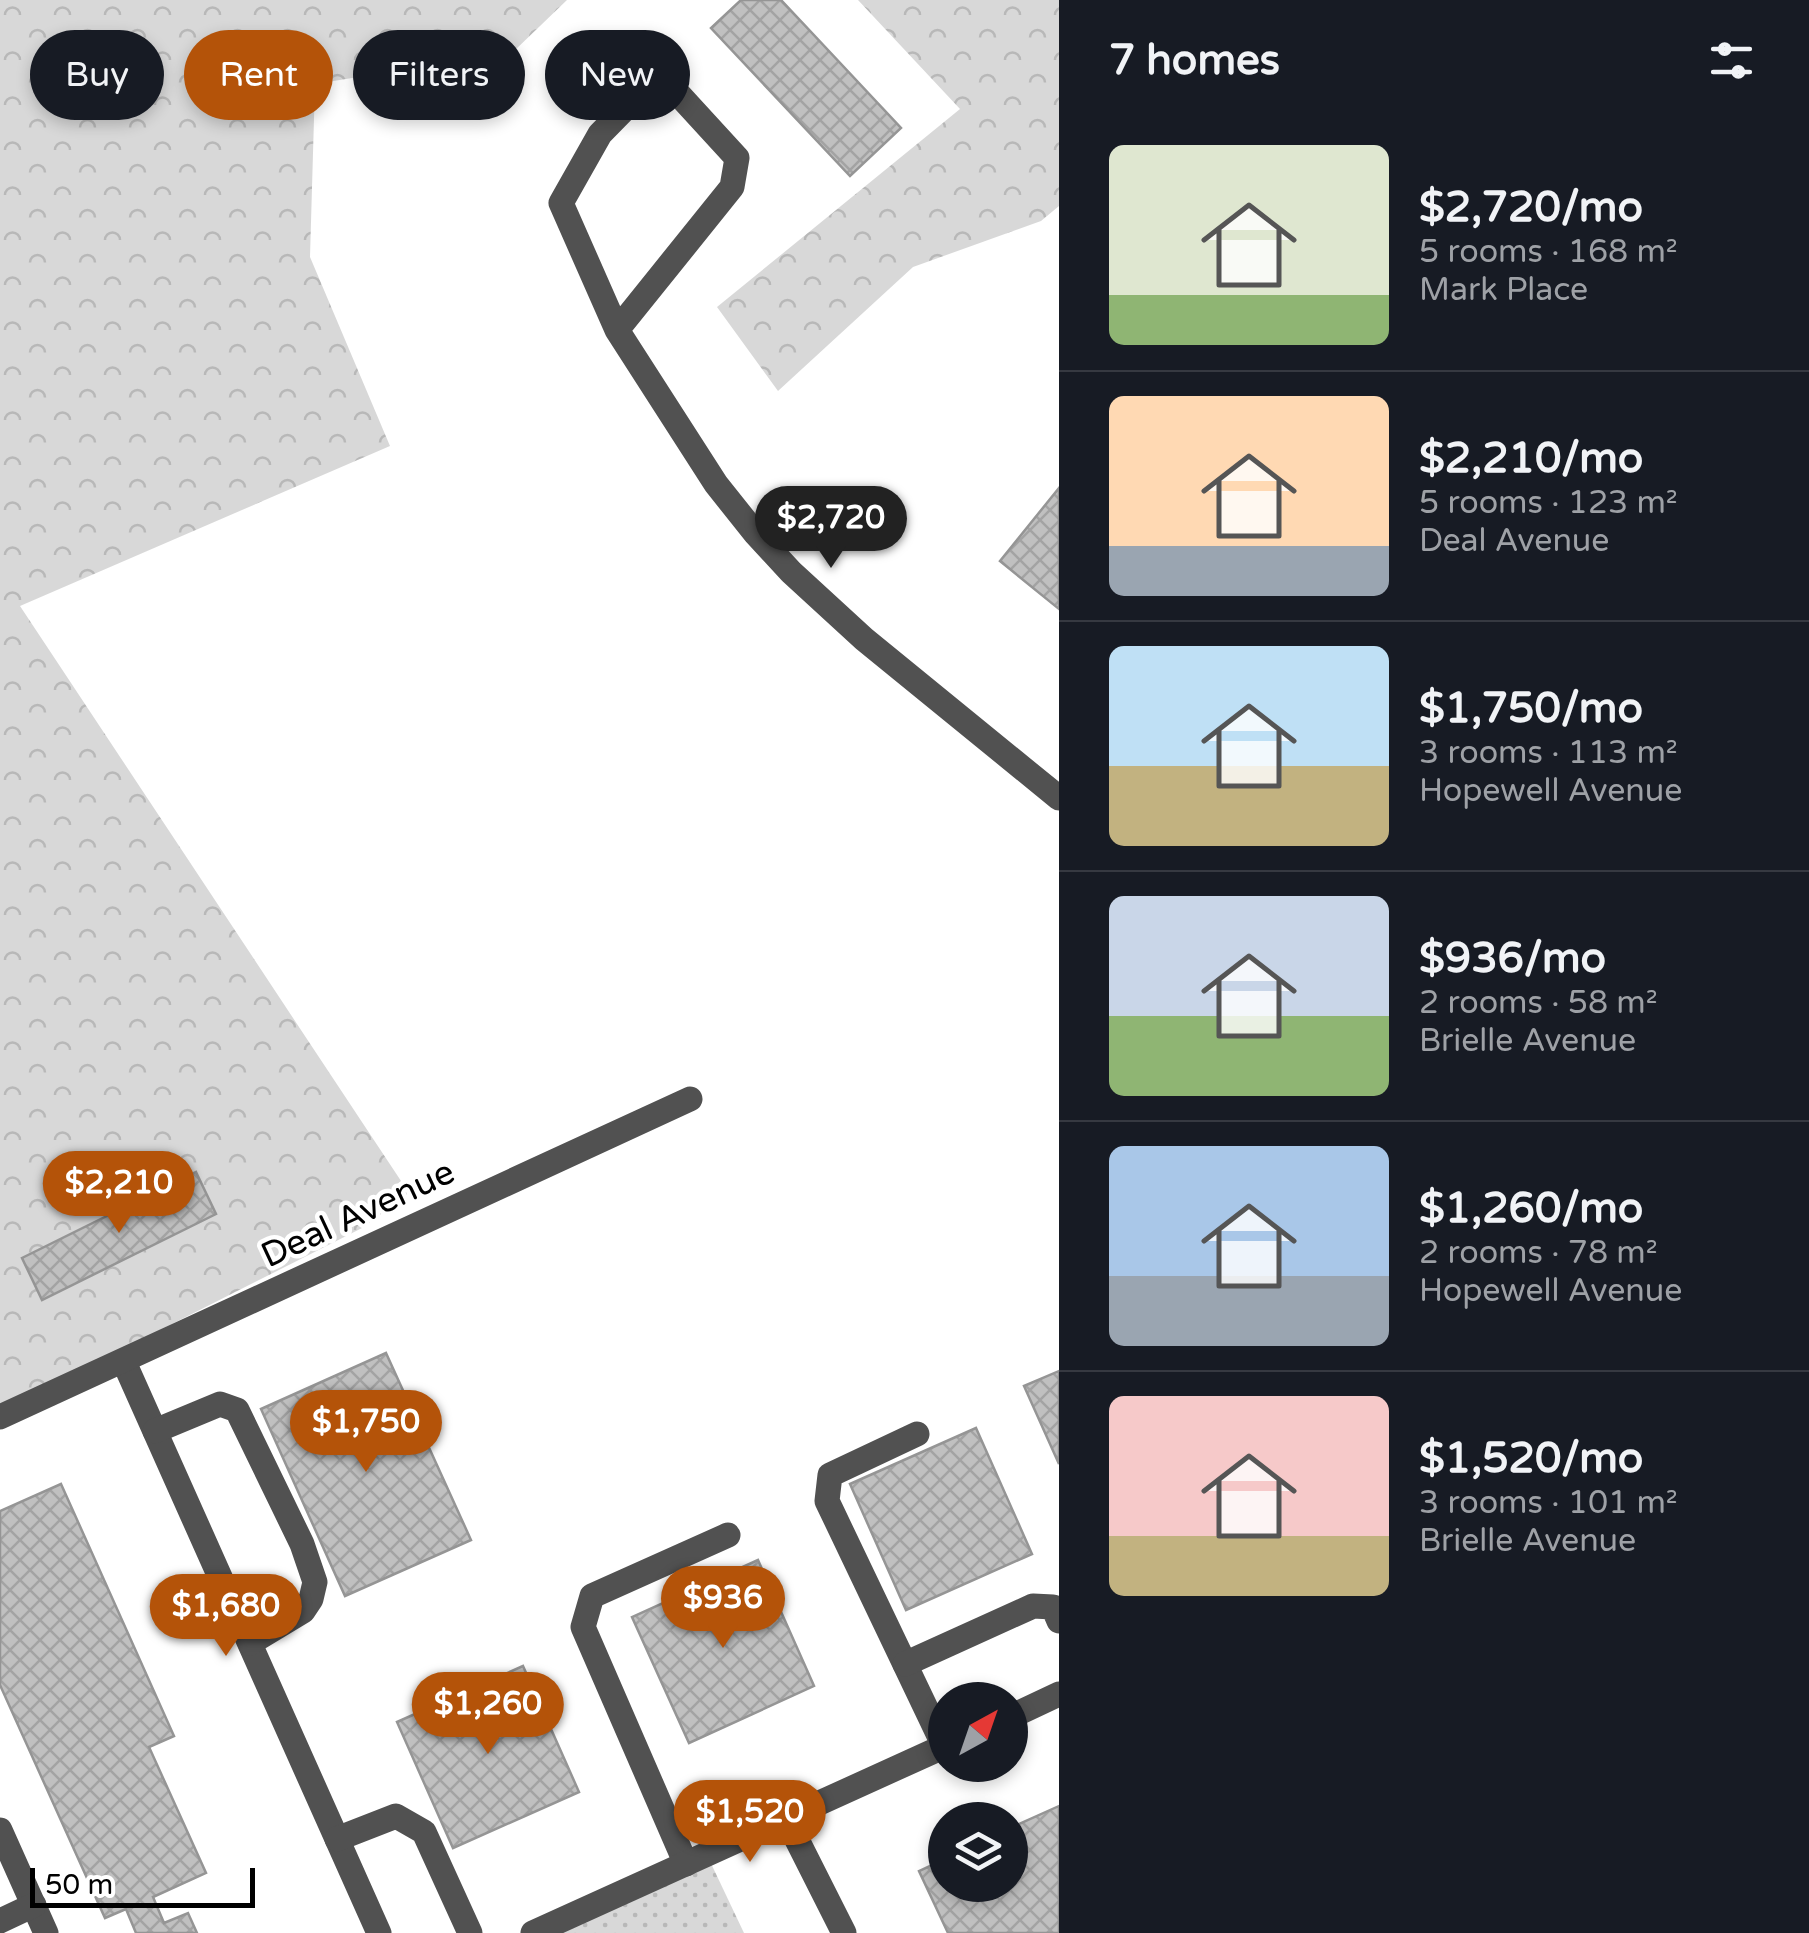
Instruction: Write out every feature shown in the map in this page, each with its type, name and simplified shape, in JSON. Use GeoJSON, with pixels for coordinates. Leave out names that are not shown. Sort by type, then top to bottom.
{"type":"FeatureCollection","features":[{"type":"Feature","properties":{"kind":"street"},"geometry":{"type":"LineString","coordinates":[[617,330],[732,187],[737,158],[671,86],[649,84],[600,134],[560,203],[617,330],[716,484],[790,572],[864,639],[1055,788]]}},
{"type":"Feature","properties":{"kind":"street","name":"Deal Avenue"},"geometry":{"type":"LineString","coordinates":[[0,1417],[690,1099]]}},
{"type":"Feature","properties":{"kind":"street"},"geometry":{"type":"LineString","coordinates":[[124,1362],[379,1933]]}},
{"type":"Feature","properties":{"kind":"street"},"geometry":{"type":"LineString","coordinates":[[154,1431],[220,1404],[237,1410],[302,1544],[315,1582],[312,1599],[303,1611],[250,1643]]}},
{"type":"Feature","properties":{"kind":"street"},"geometry":{"type":"LineString","coordinates":[[918,1434],[830,1475],[827,1501],[928,1711]]}},
{"type":"Feature","properties":{"kind":"street"},"geometry":{"type":"LineString","coordinates":[[686,1864],[583,1627],[592,1596],[728,1535]]}},
{"type":"Feature","properties":{"kind":"street"},"geometry":{"type":"LineString","coordinates":[[905,1664],[1033,1606],[1053,1608],[1059,1621]]}},
{"type":"Feature","properties":{"kind":"street"},"geometry":{"type":"LineString","coordinates":[[1028,1709],[1059,1694]]}},
{"type":"Feature","properties":{"kind":"street"},"geometry":{"type":"LineString","coordinates":[[533,1933],[928,1754]]}},
{"type":"Feature","properties":{"kind":"street"},"geometry":{"type":"LineString","coordinates":[[337,1839],[396,1816],[424,1832],[470,1933]]}},
{"type":"Feature","properties":{"kind":"street"},"geometry":{"type":"LineString","coordinates":[[786,1818],[844,1933]]}},
{"type":"Feature","properties":{"kind":"street"},"geometry":{"type":"LineString","coordinates":[[0,1830],[46,1933]]}},
{"type":"Feature","properties":{"kind":"street"},"geometry":{"type":"LineString","coordinates":[[0,1921],[34,1906]]}},
{"type":"Feature","properties":{"kind":"green space"},"geometry":{"type":"Polygon","coordinates":[[[0,0],[567,0],[525,40],[525,30],[353,30],[353,78],[333,81],[333,30],[184,30],[184,120],[314,120],[310,257],[390,446],[20,606],[409,1193],[364,1227],[0,1411],[0,0]]]}},
{"type":"Feature","properties":{"kind":"green space"},"geometry":{"type":"Polygon","coordinates":[[[858,0],[1059,0],[1059,206],[1041,221],[913,267],[778,391],[717,307],[960,109],[858,0]]]}},
{"type":"Feature","properties":{"kind":"green space"},"geometry":{"type":"Polygon","coordinates":[[[707,1855],[744,1933],[552,1933],[707,1855]]]}},
{"type":"Feature","properties":{"kind":"building"},"geometry":{"type":"Polygon","coordinates":[[[741,0],[781,0],[901,128],[850,176],[711,28],[741,0]]]}},
{"type":"Feature","properties":{"kind":"building"},"geometry":{"type":"Polygon","coordinates":[[[1059,488],[1059,609],[1000,561],[1059,488]]]}},
{"type":"Feature","properties":{"kind":"building"},"geometry":{"type":"Polygon","coordinates":[[[196,1172],[216,1214],[42,1300],[22,1258],[196,1172]]]}},
{"type":"Feature","properties":{"kind":"building"},"geometry":{"type":"Polygon","coordinates":[[[386,1353],[471,1540],[345,1596],[261,1409],[386,1353]]]}},
{"type":"Feature","properties":{"kind":"building"},"geometry":{"type":"Polygon","coordinates":[[[1059,1371],[1059,1464],[1024,1386],[1059,1371]]]}},
{"type":"Feature","properties":{"kind":"building"},"geometry":{"type":"Polygon","coordinates":[[[976,1428],[1032,1554],[906,1610],[850,1484],[976,1428]]]}},
{"type":"Feature","properties":{"kind":"building"},"geometry":{"type":"Polygon","coordinates":[[[61,1484],[174,1736],[149,1747],[206,1873],[153,1897],[164,1923],[188,1913],[197,1933],[136,1933],[126,1909],[105,1918],[0,1685],[0,1511],[61,1484]]]}},
{"type":"Feature","properties":{"kind":"building"},"geometry":{"type":"Polygon","coordinates":[[[758,1560],[814,1686],[689,1743],[632,1617],[758,1560]]]}},
{"type":"Feature","properties":{"kind":"building"},"geometry":{"type":"Polygon","coordinates":[[[523,1666],[579,1792],[453,1848],[397,1722],[523,1666]]]}},
{"type":"Feature","properties":{"kind":"building"},"geometry":{"type":"Polygon","coordinates":[[[1059,1806],[1059,1933],[948,1933],[934,1902],[1028,1902],[1028,1820],[1059,1806]]]}},
{"type":"Feature","properties":{"kind":"building"},"geometry":{"type":"Polygon","coordinates":[[[928,1867],[928,1890],[919,1871],[928,1867]]]}}]}
